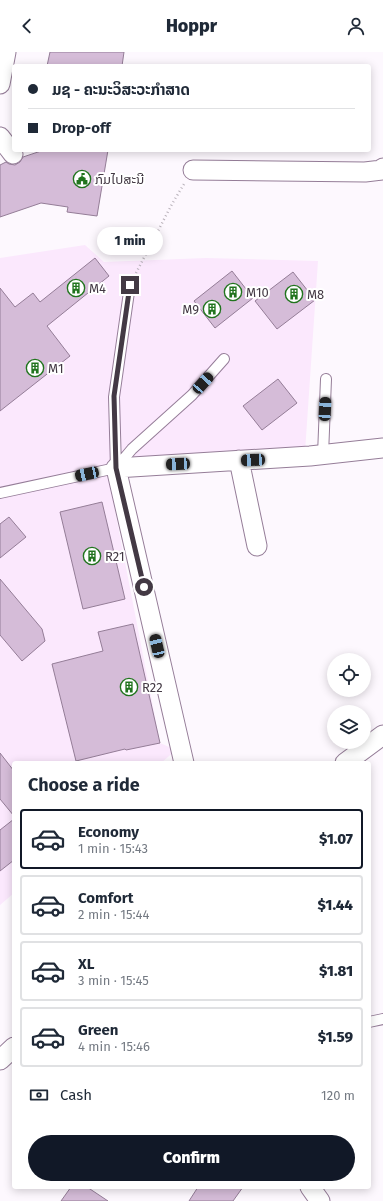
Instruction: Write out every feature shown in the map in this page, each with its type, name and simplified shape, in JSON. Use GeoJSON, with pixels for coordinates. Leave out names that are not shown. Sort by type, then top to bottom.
{"type":"FeatureCollection","features":[{"type":"Feature","properties":{"kind":"street"},"geometry":{"type":"LineString","coordinates":[[0,84],[6,52]]}},
{"type":"Feature","properties":{"kind":"street"},"geometry":{"type":"LineString","coordinates":[[0,137],[13,154]]}},
{"type":"Feature","properties":{"kind":"street"},"geometry":{"type":"LineString","coordinates":[[193,170],[365,172],[382,170],[383,168]]}},
{"type":"Feature","properties":{"kind":"street"},"geometry":{"type":"LineString","coordinates":[[184,761],[116,468],[323,455],[383,448]]}},
{"type":"Feature","properties":{"kind":"street"},"geometry":{"type":"LineString","coordinates":[[239,460],[256,546]]}},
{"type":"Feature","properties":{"kind":"street"},"geometry":{"type":"LineString","coordinates":[[348,761],[381,741]]}},
{"type":"Feature","properties":{"kind":"street"},"geometry":{"type":"LineString","coordinates":[[0,1060],[12,1049]]}},
{"type":"Feature","properties":{"kind":"street"},"geometry":{"type":"LineString","coordinates":[[311,1189],[320,1201]]}},
{"type":"Feature","properties":{"kind":"lane"},"geometry":{"type":"LineString","coordinates":[[116,468],[114,396],[130,285]]}},
{"type":"Feature","properties":{"kind":"lane"},"geometry":{"type":"LineString","coordinates":[[0,493],[116,468],[132,449],[192,395],[224,359]]}},
{"type":"Feature","properties":{"kind":"lane"},"geometry":{"type":"LineString","coordinates":[[323,455],[326,379]]}},
{"type":"Feature","properties":{"kind":"lane"},"geometry":{"type":"LineString","coordinates":[[371,1022],[383,1019]]}},
{"type":"Feature","properties":{"kind":"path"},"geometry":{"type":"LineString","coordinates":[[130,285],[172,204],[193,170]]}},
{"type":"Feature","properties":{"kind":"shaded area"},"geometry":{"type":"Polygon","coordinates":[[[85,245],[104,262],[206,258],[318,261],[305,452],[106,464],[160,743],[176,750],[163,761],[12,761],[12,895],[0,905],[0,258],[85,245]]]}},
{"type":"Feature","properties":{"kind":"building"},"geometry":{"type":"Polygon","coordinates":[[[50,52],[124,52],[122,64],[47,64],[50,52]]]}},
{"type":"Feature","properties":{"kind":"building"},"geometry":{"type":"Polygon","coordinates":[[[38,152],[108,152],[97,216],[67,212],[68,207],[41,203],[0,217],[0,165],[6,162],[15,165],[20,162],[23,157],[38,152]]]}},
{"type":"Feature","properties":{"kind":"building"},"geometry":{"type":"Polygon","coordinates":[[[95,258],[109,276],[47,326],[70,356],[0,411],[0,288],[15,307],[33,293],[40,302],[95,258]]]}},
{"type":"Feature","properties":{"kind":"building"},"geometry":{"type":"Polygon","coordinates":[[[232,271],[253,298],[215,328],[194,301],[232,271]]]}},
{"type":"Feature","properties":{"kind":"building"},"geometry":{"type":"Polygon","coordinates":[[[293,272],[315,300],[277,329],[255,301],[293,272]]]}},
{"type":"Feature","properties":{"kind":"building"},"geometry":{"type":"Polygon","coordinates":[[[278,379],[297,403],[262,430],[243,406],[278,379]]]}},
{"type":"Feature","properties":{"kind":"building","name":"R21"},"geometry":{"type":"Polygon","coordinates":[[[102,502],[125,599],[83,609],[60,512],[102,502]]]}},
{"type":"Feature","properties":{"kind":"building"},"geometry":{"type":"Polygon","coordinates":[[[9,517],[26,537],[0,558],[0,524],[9,517]]]}},
{"type":"Feature","properties":{"kind":"building"},"geometry":{"type":"Polygon","coordinates":[[[0,579],[42,629],[45,641],[22,661],[0,635],[0,579]]]}},
{"type":"Feature","properties":{"kind":"building"},"geometry":{"type":"Polygon","coordinates":[[[133,624],[160,743],[125,749],[76,761],[52,664],[103,651],[98,632],[133,624]]]}},
{"type":"Feature","properties":{"kind":"building"},"geometry":{"type":"Polygon","coordinates":[[[0,753],[12,768],[12,814],[0,799],[0,753]]]}},
{"type":"Feature","properties":{"kind":"building"},"geometry":{"type":"Polygon","coordinates":[[[12,821],[12,862],[0,871],[0,830],[12,821]]]}},
{"type":"Feature","properties":{"kind":"building"},"geometry":{"type":"Polygon","coordinates":[[[70,1189],[90,1189],[108,1201],[61,1201],[70,1189]]]}},
{"type":"Feature","properties":{"kind":"building"},"geometry":{"type":"Polygon","coordinates":[[[197,1189],[242,1189],[233,1201],[189,1201],[197,1189]]]}},
{"type":"Feature","properties":{"kind":"place","name":"ກົມໄປສະນີ"},"geometry":{"type":"Point","coordinates":[82,179]}},
{"type":"Feature","properties":{"kind":"place","name":"M4"},"geometry":{"type":"Point","coordinates":[76,288]}},
{"type":"Feature","properties":{"kind":"place","name":"M10"},"geometry":{"type":"Point","coordinates":[233,292]}},
{"type":"Feature","properties":{"kind":"place","name":"M8"},"geometry":{"type":"Point","coordinates":[294,294]}},
{"type":"Feature","properties":{"kind":"place","name":"M9"},"geometry":{"type":"Point","coordinates":[212,309]}},
{"type":"Feature","properties":{"kind":"place","name":"M1"},"geometry":{"type":"Point","coordinates":[35,368]}},
{"type":"Feature","properties":{"kind":"place","name":"R21"},"geometry":{"type":"Point","coordinates":[92,556]}},
{"type":"Feature","properties":{"kind":"place","name":"R22"},"geometry":{"type":"Point","coordinates":[129,687]}},
{"type":"Feature","properties":{"kind":"route"},"geometry":{"type":"LineString","coordinates":[[130,285],[114,396],[116,468],[144,587]]}}]}
